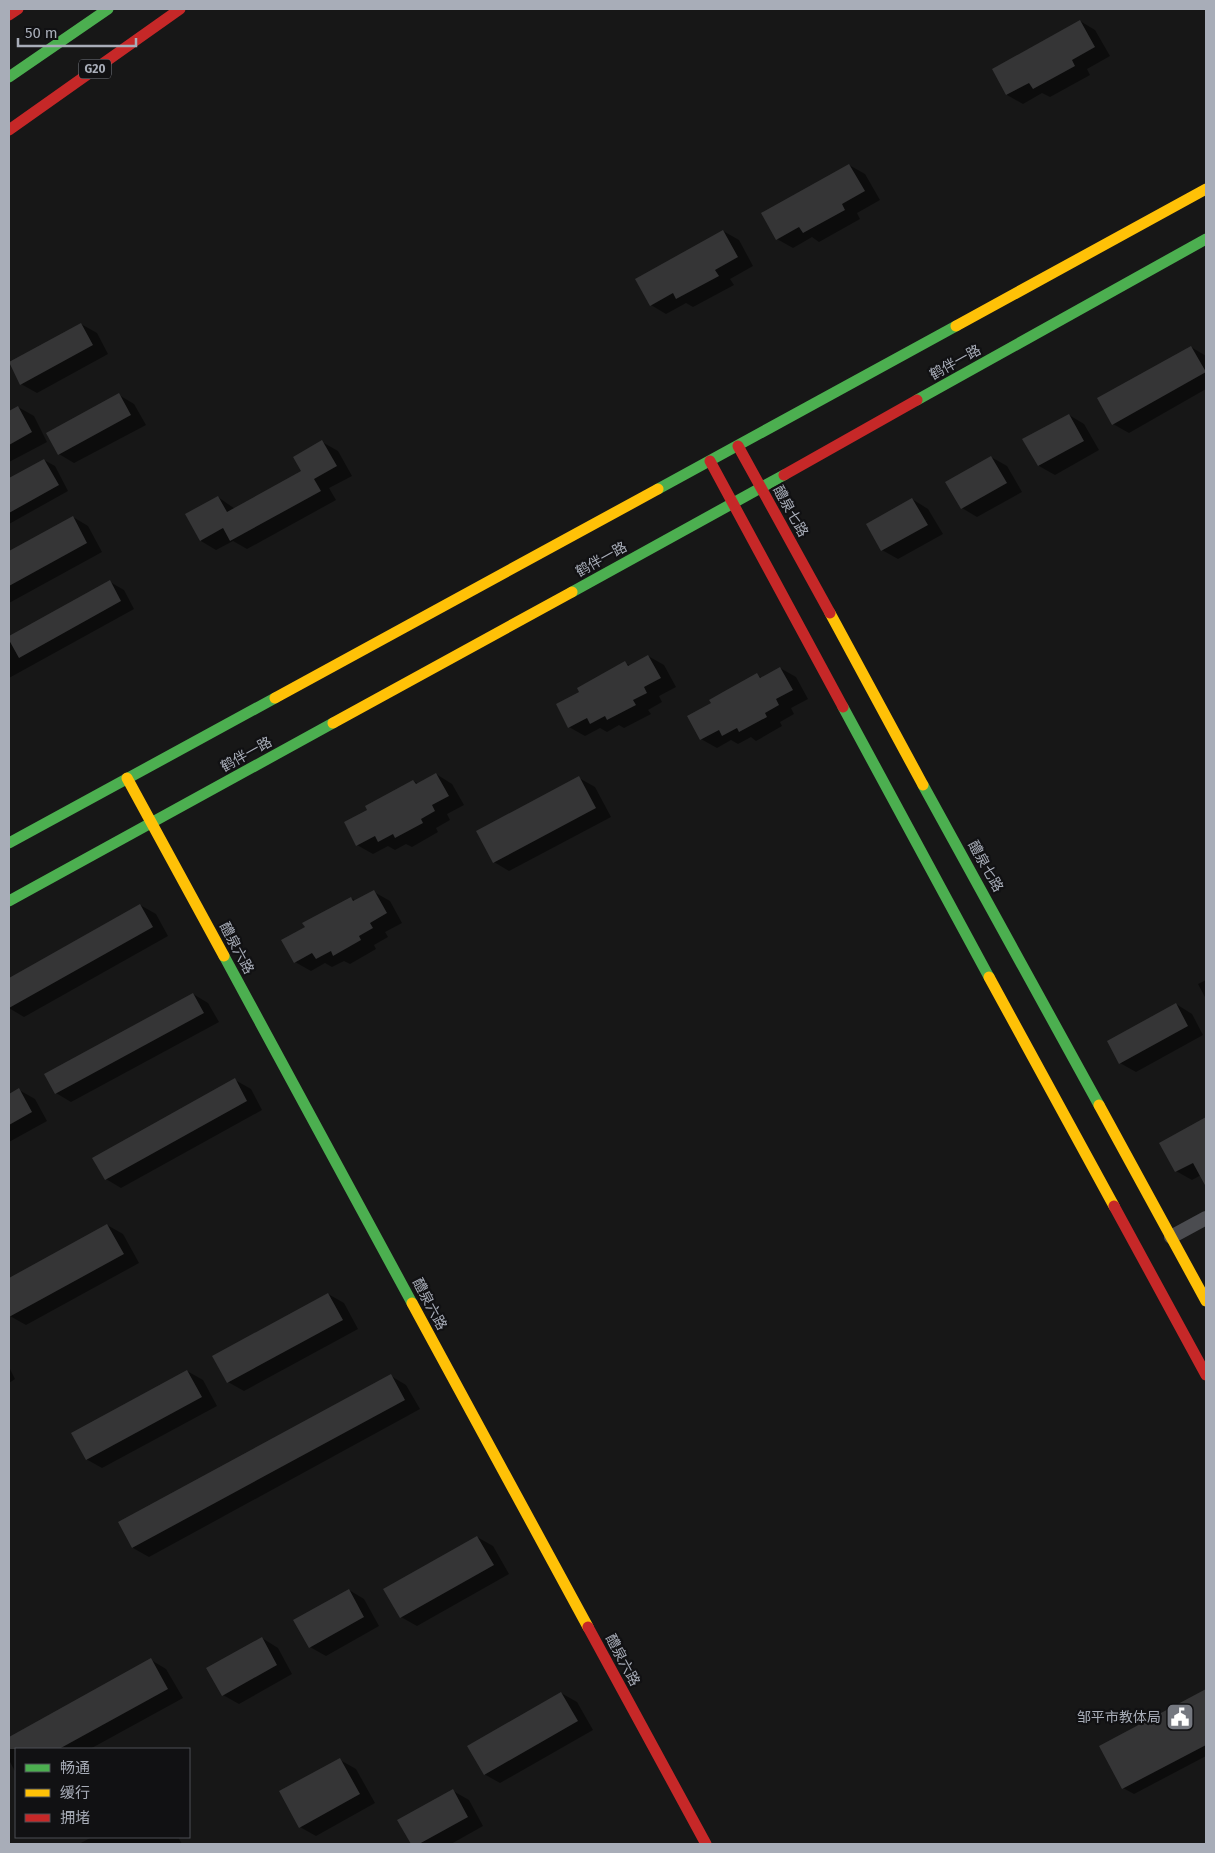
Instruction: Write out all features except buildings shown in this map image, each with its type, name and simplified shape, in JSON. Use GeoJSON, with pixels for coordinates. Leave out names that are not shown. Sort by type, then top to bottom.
{"type":"FeatureCollection","features":[{"type":"Feature","properties":{"kind":"main road"},"geometry":{"type":"LineString","coordinates":[[9,15],[18,9]]}},
{"type":"Feature","properties":{"kind":"main road"},"geometry":{"type":"LineString","coordinates":[[9,77],[108,9]]}},
{"type":"Feature","properties":{"kind":"main road","name":"G20"},"geometry":{"type":"LineString","coordinates":[[9,130],[180,9]]}},
{"type":"Feature","properties":{"kind":"main road"},"geometry":{"type":"LineString","coordinates":[[9,843],[1206,189]]}},
{"type":"Feature","properties":{"kind":"main road","name":"鹤伴一路"},"geometry":{"type":"LineString","coordinates":[[9,901],[732,504],[1206,239]]}},
{"type":"Feature","properties":{"kind":"main road","name":"醴泉七路"},"geometry":{"type":"LineString","coordinates":[[738,446],[1206,1301]]}},
{"type":"Feature","properties":{"kind":"main road"},"geometry":{"type":"LineString","coordinates":[[710,461],[1206,1375]]}},
{"type":"Feature","properties":{"kind":"main road","name":"醴泉六路"},"geometry":{"type":"LineString","coordinates":[[127,778],[706,1844]]}},
{"type":"Feature","properties":{"kind":"street"},"geometry":{"type":"LineString","coordinates":[[1171,1237],[1206,1218]]}},
{"type":"Feature","properties":{"kind":"traffic: fast"},"geometry":{"type":"LineString","coordinates":[[9,77],[108,9]]}},
{"type":"Feature","properties":{"kind":"traffic: fast"},"geometry":{"type":"LineString","coordinates":[[917,400],[1206,239]]}},
{"type":"Feature","properties":{"kind":"traffic: fast"},"geometry":{"type":"LineString","coordinates":[[658,489],[956,326]]}},
{"type":"Feature","properties":{"kind":"traffic: fast"},"geometry":{"type":"LineString","coordinates":[[572,592],[784,475]]}},
{"type":"Feature","properties":{"kind":"traffic: fast"},"geometry":{"type":"LineString","coordinates":[[9,843],[275,698]]}},
{"type":"Feature","properties":{"kind":"traffic: fast"},"geometry":{"type":"LineString","coordinates":[[843,707],[989,977]]}},
{"type":"Feature","properties":{"kind":"traffic: fast"},"geometry":{"type":"LineString","coordinates":[[9,901],[333,723]]}},
{"type":"Feature","properties":{"kind":"traffic: fast"},"geometry":{"type":"LineString","coordinates":[[923,785],[1099,1105]]}},
{"type":"Feature","properties":{"kind":"traffic: fast"},"geometry":{"type":"LineString","coordinates":[[224,956],[412,1303]]}},
{"type":"Feature","properties":{"kind":"traffic: slow"},"geometry":{"type":"LineString","coordinates":[[956,326],[1206,189]]}},
{"type":"Feature","properties":{"kind":"traffic: slow"},"geometry":{"type":"LineString","coordinates":[[275,698],[658,489]]}},
{"type":"Feature","properties":{"kind":"traffic: slow"},"geometry":{"type":"LineString","coordinates":[[333,723],[572,592]]}},
{"type":"Feature","properties":{"kind":"traffic: slow"},"geometry":{"type":"LineString","coordinates":[[830,613],[923,785]]}},
{"type":"Feature","properties":{"kind":"traffic: slow"},"geometry":{"type":"LineString","coordinates":[[127,778],[224,956]]}},
{"type":"Feature","properties":{"kind":"traffic: slow"},"geometry":{"type":"LineString","coordinates":[[989,977],[1114,1206]]}},
{"type":"Feature","properties":{"kind":"traffic: slow"},"geometry":{"type":"LineString","coordinates":[[1099,1105],[1206,1301]]}},
{"type":"Feature","properties":{"kind":"traffic: slow"},"geometry":{"type":"LineString","coordinates":[[412,1303],[588,1627]]}},
{"type":"Feature","properties":{"kind":"traffic: jam"},"geometry":{"type":"LineString","coordinates":[[9,15],[18,9]]}},
{"type":"Feature","properties":{"kind":"traffic: jam"},"geometry":{"type":"LineString","coordinates":[[9,130],[180,9]]}},
{"type":"Feature","properties":{"kind":"traffic: jam"},"geometry":{"type":"LineString","coordinates":[[784,475],[917,400]]}},
{"type":"Feature","properties":{"kind":"traffic: jam"},"geometry":{"type":"LineString","coordinates":[[738,446],[830,613]]}},
{"type":"Feature","properties":{"kind":"traffic: jam"},"geometry":{"type":"LineString","coordinates":[[710,461],[843,707]]}},
{"type":"Feature","properties":{"kind":"traffic: jam"},"geometry":{"type":"LineString","coordinates":[[1114,1206],[1206,1375]]}},
{"type":"Feature","properties":{"kind":"traffic: jam"},"geometry":{"type":"LineString","coordinates":[[588,1627],[706,1844]]}},
{"type":"Feature","properties":{"kind":"place","name":"邹平市教体局"},"geometry":{"type":"Point","coordinates":[1180,1717]}}]}
